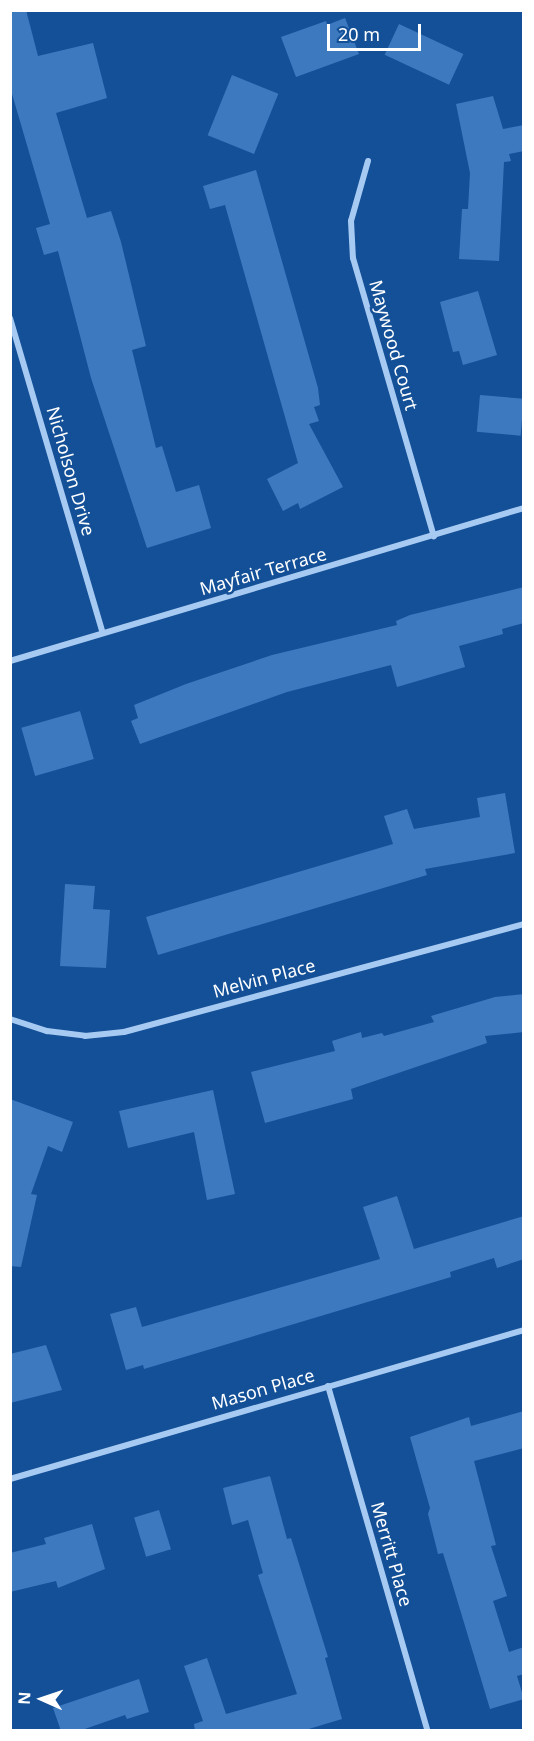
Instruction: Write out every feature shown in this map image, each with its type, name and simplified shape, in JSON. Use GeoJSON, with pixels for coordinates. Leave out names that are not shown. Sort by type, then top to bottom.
{"type":"FeatureCollection","features":[{"type":"Feature","properties":{"kind":"street","name":"Maywood Court"},"geometry":{"type":"LineString","coordinates":[[368,161],[351,221],[353,258],[434,536]]}},
{"type":"Feature","properties":{"kind":"street","name":"Nicholson Drive"},"geometry":{"type":"LineString","coordinates":[[10,318],[103,633]]}},
{"type":"Feature","properties":{"kind":"street","name":"Mayfair Terrace"},"geometry":{"type":"LineString","coordinates":[[10,661],[524,508]]}},
{"type":"Feature","properties":{"kind":"street","name":"Melvin Place"},"geometry":{"type":"LineString","coordinates":[[10,1019],[47,1031],[76,1035],[124,1032],[524,924]]}},
{"type":"Feature","properties":{"kind":"street","name":"Mason Place"},"geometry":{"type":"LineString","coordinates":[[10,1479],[524,1330]]}},
{"type":"Feature","properties":{"kind":"street","name":"Merritt Place"},"geometry":{"type":"LineString","coordinates":[[328,1386],[427,1731]]}},
{"type":"Feature","properties":{"kind":"building"},"geometry":{"type":"Polygon","coordinates":[[[10,10],[26,10],[38,56],[93,43],[107,98],[56,113],[87,218],[111,211],[121,242],[146,346],[132,350],[156,448],[162,446],[176,492],[199,485],[211,528],[147,548],[91,378],[58,251],[44,255],[36,228],[50,224],[10,87],[10,10]]]}},
{"type":"Feature","properties":{"kind":"building"},"geometry":{"type":"Polygon","coordinates":[[[345,18],[359,54],[296,77],[281,37],[326,21],[327,25],[345,18]]]}},
{"type":"Feature","properties":{"kind":"building"},"geometry":{"type":"Polygon","coordinates":[[[399,24],[463,54],[449,85],[385,55],[399,24]]]}},
{"type":"Feature","properties":{"kind":"building"},"geometry":{"type":"Polygon","coordinates":[[[232,75],[278,94],[254,154],[208,135],[232,75]]]}},
{"type":"Feature","properties":{"kind":"building"},"geometry":{"type":"Polygon","coordinates":[[[493,96],[503,129],[524,125],[524,151],[509,154],[511,161],[504,162],[499,261],[459,259],[462,209],[468,209],[470,173],[456,104],[493,96]]]}},
{"type":"Feature","properties":{"kind":"building"},"geometry":{"type":"Polygon","coordinates":[[[256,170],[318,388],[320,405],[314,407],[319,421],[309,424],[343,487],[300,509],[298,503],[283,511],[267,479],[298,463],[225,205],[210,209],[203,186],[256,170]]]}},
{"type":"Feature","properties":{"kind":"building"},"geometry":{"type":"Polygon","coordinates":[[[478,291],[497,355],[463,365],[459,351],[453,352],[440,302],[478,291]]]}},
{"type":"Feature","properties":{"kind":"building"},"geometry":{"type":"Polygon","coordinates":[[[480,395],[524,399],[521,436],[477,432],[480,395]]]}},
{"type":"Feature","properties":{"kind":"building"},"geometry":{"type":"Polygon","coordinates":[[[524,587],[524,623],[502,629],[503,634],[459,646],[465,667],[397,687],[391,665],[287,692],[140,744],[131,721],[138,718],[134,705],[186,684],[272,655],[397,625],[396,621],[410,615],[524,587]]]}},
{"type":"Feature","properties":{"kind":"building"},"geometry":{"type":"Polygon","coordinates":[[[80,711],[94,759],[35,776],[21,728],[80,711]]]}},
{"type":"Feature","properties":{"kind":"building"},"geometry":{"type":"Polygon","coordinates":[[[505,793],[515,853],[425,869],[427,875],[158,955],[146,917],[393,844],[384,816],[407,809],[414,829],[480,817],[477,798],[505,793]]]}},
{"type":"Feature","properties":{"kind":"building"},"geometry":{"type":"Polygon","coordinates":[[[65,884],[95,886],[93,909],[110,910],[106,968],[60,966],[65,884]]]}},
{"type":"Feature","properties":{"kind":"building"},"geometry":{"type":"Polygon","coordinates":[[[524,994],[524,1032],[485,1036],[487,1043],[351,1089],[353,1099],[265,1123],[251,1072],[335,1051],[332,1041],[361,1032],[362,1038],[382,1033],[384,1036],[434,1022],[431,1016],[495,997],[524,994]]]}},
{"type":"Feature","properties":{"kind":"building"},"geometry":{"type":"Polygon","coordinates":[[[213,1090],[235,1194],[207,1200],[194,1132],[128,1148],[119,1111],[213,1090]]]}},
{"type":"Feature","properties":{"kind":"building"},"geometry":{"type":"Polygon","coordinates":[[[10,1099],[73,1122],[62,1152],[48,1146],[31,1194],[37,1195],[21,1267],[10,1266],[10,1099]]]}},
{"type":"Feature","properties":{"kind":"building"},"geometry":{"type":"Polygon","coordinates":[[[397,1196],[414,1249],[524,1216],[524,1259],[497,1268],[494,1258],[450,1272],[451,1277],[144,1369],[143,1365],[126,1370],[110,1314],[136,1307],[142,1327],[380,1259],[363,1207],[397,1196]]]}},
{"type":"Feature","properties":{"kind":"building"},"geometry":{"type":"Polygon","coordinates":[[[46,1345],[62,1390],[10,1403],[10,1354],[46,1345]]]}},
{"type":"Feature","properties":{"kind":"building"},"geometry":{"type":"Polygon","coordinates":[[[524,1411],[524,1448],[474,1461],[496,1545],[491,1546],[507,1596],[493,1601],[509,1652],[524,1647],[524,1674],[517,1676],[524,1699],[490,1709],[443,1553],[438,1554],[428,1514],[430,1508],[410,1437],[469,1417],[471,1426],[524,1411]]]}},
{"type":"Feature","properties":{"kind":"building"},"geometry":{"type":"Polygon","coordinates":[[[270,1476],[287,1539],[291,1538],[328,1657],[325,1658],[342,1719],[302,1731],[195,1731],[194,1724],[203,1721],[184,1666],[207,1658],[226,1714],[297,1694],[258,1575],[263,1573],[248,1520],[232,1525],[223,1488],[270,1476]]]}},
{"type":"Feature","properties":{"kind":"building"},"geometry":{"type":"Polygon","coordinates":[[[159,1510],[171,1549],[146,1557],[134,1518],[159,1510]]]}},
{"type":"Feature","properties":{"kind":"building"},"geometry":{"type":"Polygon","coordinates":[[[92,1524],[105,1569],[58,1588],[56,1581],[10,1592],[10,1553],[46,1544],[44,1538],[92,1524]]]}},
{"type":"Feature","properties":{"kind":"building"},"geometry":{"type":"Polygon","coordinates":[[[139,1679],[149,1712],[127,1719],[125,1715],[79,1731],[61,1731],[53,1708],[139,1679]]]}}]}
